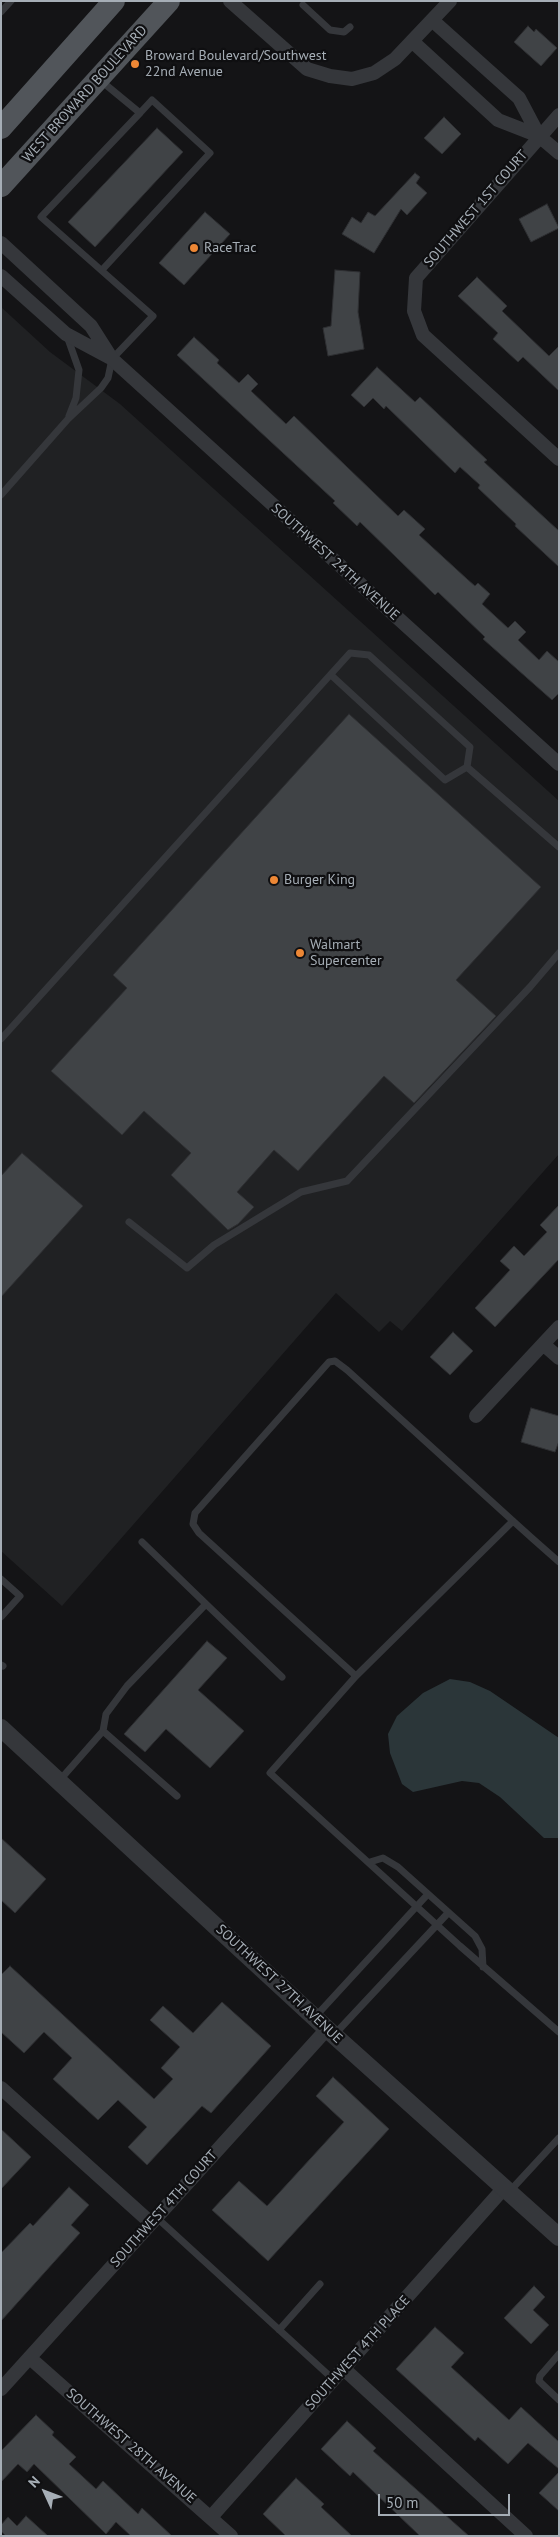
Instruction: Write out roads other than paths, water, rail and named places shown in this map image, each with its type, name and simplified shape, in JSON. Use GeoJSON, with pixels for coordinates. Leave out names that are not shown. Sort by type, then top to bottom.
{"type":"FeatureCollection","features":[{"type":"Feature","properties":{"kind":"main road"},"geometry":{"type":"LineString","coordinates":[[1,128],[114,1]]}},
{"type":"Feature","properties":{"kind":"main road","name":"WEST BROWARD BOULEVARD"},"geometry":{"type":"LineString","coordinates":[[1,186],[169,1]]}},
{"type":"Feature","properties":{"kind":"street"},"geometry":{"type":"LineString","coordinates":[[230,1],[307,69],[330,76],[352,79],[369,75],[395,59],[450,1]]}},
{"type":"Feature","properties":{"kind":"street"},"geometry":{"type":"LineString","coordinates":[[432,20],[519,98],[539,136]]}},
{"type":"Feature","properties":{"kind":"street"},"geometry":{"type":"LineString","coordinates":[[413,42],[498,120],[539,136],[559,153]]}},
{"type":"Feature","properties":{"kind":"street","name":"SOUTHWEST 1ST COURT"},"geometry":{"type":"LineString","coordinates":[[559,115],[416,278],[414,311],[423,335],[559,459]]}},
{"type":"Feature","properties":{"kind":"street","name":"SOUTHWEST 24TH AVENUE"},"geometry":{"type":"LineString","coordinates":[[1,243],[91,326],[112,359]]}},
{"type":"Feature","properties":{"kind":"street","name":"SOUTHWEST 24TH AVENUE"},"geometry":{"type":"LineString","coordinates":[[1,276],[66,334],[112,359],[559,764]]}},
{"type":"Feature","properties":{"kind":"street"},"geometry":{"type":"LineString","coordinates":[[476,1416],[559,1327]]}},
{"type":"Feature","properties":{"kind":"street"},"geometry":{"type":"LineString","coordinates":[[543,1344],[559,1358]]}},
{"type":"Feature","properties":{"kind":"street","name":"SOUTHWEST 27TH AVENUE"},"geometry":{"type":"LineString","coordinates":[[1,1728],[325,2027],[559,2238]]}},
{"type":"Feature","properties":{"kind":"street","name":"SOUTHWEST 4TH COURT"},"geometry":{"type":"LineString","coordinates":[[1,2389],[325,2027]]}},
{"type":"Feature","properties":{"kind":"street"},"geometry":{"type":"LineString","coordinates":[[2,2090],[154,2220]]}},
{"type":"Feature","properties":{"kind":"street","name":"SOUTHWEST 4TH PLACE"},"geometry":{"type":"LineString","coordinates":[[211,2517],[506,2190]]}},
{"type":"Feature","properties":{"kind":"street","name":"SOUTHWEST 28TH AVENUE"},"geometry":{"type":"LineString","coordinates":[[30,2358],[231,2536]]}},
{"type":"Feature","properties":{"kind":"street"},"geometry":{"type":"LineString","coordinates":[[344,2369],[526,2536]]}},
{"type":"Feature","properties":{"kind":"lane"},"geometry":{"type":"LineString","coordinates":[[1,12],[11,1]]}},
{"type":"Feature","properties":{"kind":"lane"},"geometry":{"type":"LineString","coordinates":[[303,5],[330,30],[344,32],[350,27]]}},
{"type":"Feature","properties":{"kind":"lane"},"geometry":{"type":"LineString","coordinates":[[98,79],[140,113]]}},
{"type":"Feature","properties":{"kind":"lane"},"geometry":{"type":"LineString","coordinates":[[1,495],[68,419],[101,388],[108,378],[112,359],[153,316],[41,217],[152,100],[210,154],[102,270]]}},
{"type":"Feature","properties":{"kind":"lane"},"geometry":{"type":"LineString","coordinates":[[66,334],[79,370],[76,398],[68,419]]}},
{"type":"Feature","properties":{"kind":"lane"},"geometry":{"type":"LineString","coordinates":[[1,1039],[350,653],[369,655],[470,747],[467,767]]}},
{"type":"Feature","properties":{"kind":"lane"},"geometry":{"type":"LineString","coordinates":[[331,675],[445,780],[467,767]]}},
{"type":"Feature","properties":{"kind":"lane"},"geometry":{"type":"LineString","coordinates":[[467,767],[559,846]]}},
{"type":"Feature","properties":{"kind":"lane"},"geometry":{"type":"LineString","coordinates":[[129,1222],[187,1268],[214,1245],[301,1192],[348,1181],[530,987],[559,953]]}},
{"type":"Feature","properties":{"kind":"lane"},"geometry":{"type":"LineString","coordinates":[[356,1676],[199,1533],[193,1524],[195,1513],[329,1362],[335,1361],[340,1364],[559,1562]]}},
{"type":"Feature","properties":{"kind":"lane"},"geometry":{"type":"LineString","coordinates":[[513,1520],[356,1676],[270,1773],[370,1862],[483,1967],[559,2032]]}},
{"type":"Feature","properties":{"kind":"lane"},"geometry":{"type":"LineString","coordinates":[[142,1542],[282,1677]]}},
{"type":"Feature","properties":{"kind":"lane"},"geometry":{"type":"LineString","coordinates":[[1,1579],[20,1596],[1,1617]]}},
{"type":"Feature","properties":{"kind":"lane"},"geometry":{"type":"LineString","coordinates":[[59,1781],[103,1731],[106,1714],[127,1686],[206,1604]]}},
{"type":"Feature","properties":{"kind":"lane"},"geometry":{"type":"LineString","coordinates":[[103,1731],[177,1796]]}},
{"type":"Feature","properties":{"kind":"lane"},"geometry":{"type":"LineString","coordinates":[[370,1862],[384,1858],[398,1867],[475,1936],[482,1949],[483,1967]]}},
{"type":"Feature","properties":{"kind":"lane"},"geometry":{"type":"LineString","coordinates":[[325,2027],[428,1894]]}},
{"type":"Feature","properties":{"kind":"lane"},"geometry":{"type":"LineString","coordinates":[[325,2027],[448,1913]]}},
{"type":"Feature","properties":{"kind":"lane"},"geometry":{"type":"LineString","coordinates":[[506,2190],[559,2138]]}},
{"type":"Feature","properties":{"kind":"lane"},"geometry":{"type":"LineString","coordinates":[[154,2220],[334,2380]]}},
{"type":"Feature","properties":{"kind":"lane"},"geometry":{"type":"LineString","coordinates":[[279,2330],[320,2284]]}},
{"type":"Feature","properties":{"kind":"lane"},"geometry":{"type":"LineString","coordinates":[[559,2354],[540,2376],[539,2381],[559,2400]]}},
{"type":"Feature","properties":{"kind":"place","name":"Broward Boulevard/Southwest 22nd Avenue"},"geometry":{"type":"Point","coordinates":[135,64]}},
{"type":"Feature","properties":{"kind":"place","name":"RaceTrac"},"geometry":{"type":"Point","coordinates":[194,248]}},
{"type":"Feature","properties":{"kind":"place","name":"Burger King"},"geometry":{"type":"Point","coordinates":[274,880]}},
{"type":"Feature","properties":{"kind":"place","name":"Walmart Supercenter"},"geometry":{"type":"Point","coordinates":[300,953]}}]}
